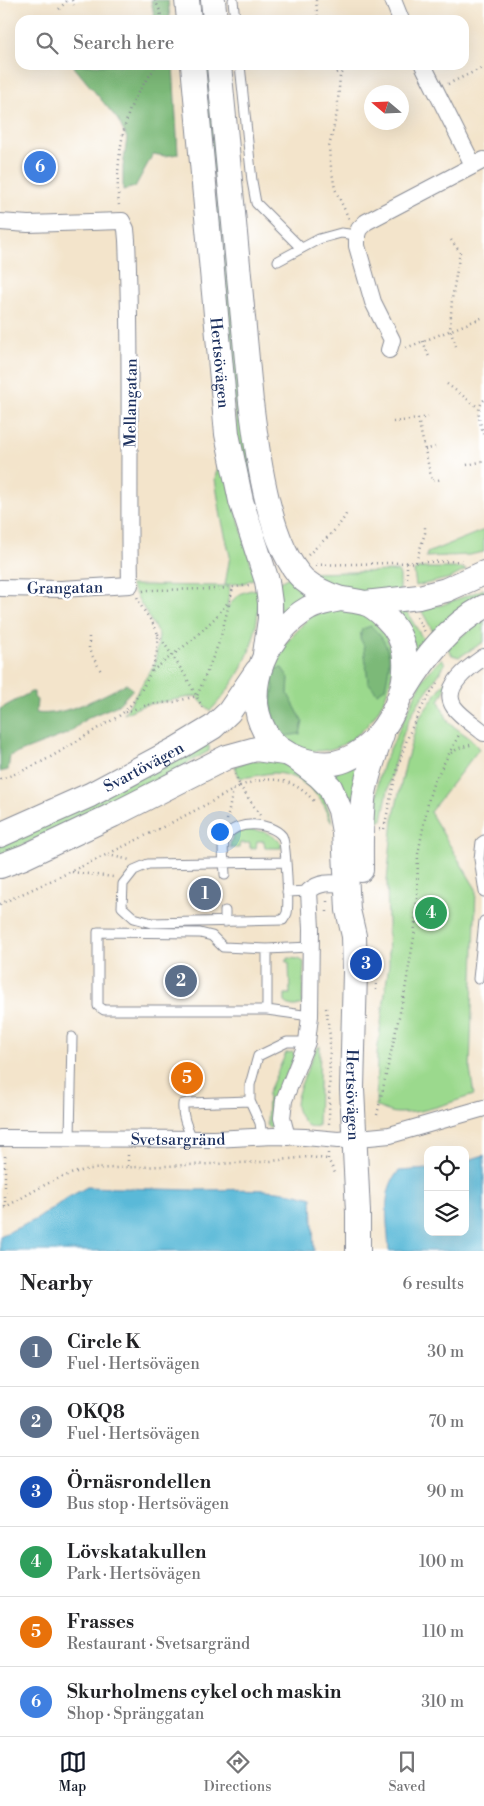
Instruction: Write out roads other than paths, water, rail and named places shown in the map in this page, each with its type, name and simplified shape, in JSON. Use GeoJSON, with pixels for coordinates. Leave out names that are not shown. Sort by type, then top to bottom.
{"type":"FeatureCollection","features":[{"type":"Feature","properties":{"kind":"main road"},"geometry":{"type":"LineString","coordinates":[[187,0],[188,15]]}},
{"type":"Feature","properties":{"kind":"main road"},"geometry":{"type":"LineString","coordinates":[[213,0],[214,15]]}},
{"type":"Feature","properties":{"kind":"main road","name":"Hertsövägen"},"geometry":{"type":"LineString","coordinates":[[193,70],[227,434],[241,502],[267,580],[270,604],[270,619],[263,659]]}},
{"type":"Feature","properties":{"kind":"main road","name":"Hertsövägen"},"geometry":{"type":"LineString","coordinates":[[219,70],[255,434],[265,488],[282,546],[310,584],[322,592],[341,599]]}},
{"type":"Feature","properties":{"kind":"main road"},"geometry":{"type":"LineString","coordinates":[[477,568],[446,590],[409,598],[365,603],[341,599],[324,602],[301,614],[283,630],[263,659],[256,688],[256,703],[259,717],[268,737],[289,755],[318,764],[330,764],[345,760],[362,750],[381,730],[421,665],[436,646],[456,626],[484,607]]}},
{"type":"Feature","properties":{"kind":"main road"},"geometry":{"type":"LineString","coordinates":[[365,603],[390,621],[404,646],[406,654],[405,676],[392,712]]}},
{"type":"Feature","properties":{"kind":"main road","name":"Svartövägen"},"geometry":{"type":"LineString","coordinates":[[0,835],[90,795],[178,748],[212,727],[229,712],[263,659]]}},
{"type":"Feature","properties":{"kind":"main road","name":"Hertsövägen"},"geometry":{"type":"LineString","coordinates":[[354,936],[360,911],[361,831],[364,794],[368,775],[392,712]]}},
{"type":"Feature","properties":{"kind":"main road","name":"Svartövägen"},"geometry":{"type":"LineString","coordinates":[[0,866],[24,857],[113,815],[227,757],[256,749],[289,755]]}},
{"type":"Feature","properties":{"kind":"main road","name":"Hertsövägen"},"geometry":{"type":"LineString","coordinates":[[289,755],[319,776],[330,787],[340,810],[344,832],[337,883],[348,910],[354,936],[352,1089],[358,1251]]}},
{"type":"Feature","properties":{"kind":"street"},"geometry":{"type":"LineString","coordinates":[[393,0],[399,15]]}},
{"type":"Feature","properties":{"kind":"street"},"geometry":{"type":"LineString","coordinates":[[389,350],[392,340],[373,302],[357,246],[355,230],[359,229],[366,222],[479,162],[426,70]]}},
{"type":"Feature","properties":{"kind":"street","name":"Mellangatan"},"geometry":{"type":"LineString","coordinates":[[0,222],[28,224],[122,221],[126,229],[130,302],[131,396],[128,492],[130,585]]}},
{"type":"Feature","properties":{"kind":"street","name":"Grangatan"},"geometry":{"type":"LineString","coordinates":[[0,588],[61,589],[130,585]]}},
{"type":"Feature","properties":{"kind":"street"},"geometry":{"type":"LineString","coordinates":[[481,739],[465,717],[454,706],[452,696],[453,688],[460,677],[472,665],[484,657]]}},
{"type":"Feature","properties":{"kind":"street"},"geometry":{"type":"LineString","coordinates":[[287,1137],[282,1118],[284,1100],[307,1042],[310,1016],[309,891],[322,883],[337,883]]}},
{"type":"Feature","properties":{"kind":"street","name":"Svetsargränd"},"geometry":{"type":"LineString","coordinates":[[3,1138],[305,1136],[328,1140],[355,1139],[390,1135],[484,1108]]}},
{"type":"Feature","properties":{"kind":"lane"},"geometry":{"type":"LineString","coordinates":[[234,0],[235,15]]}},
{"type":"Feature","properties":{"kind":"lane"},"geometry":{"type":"LineString","coordinates":[[241,70],[252,182],[256,203],[301,248]]}},
{"type":"Feature","properties":{"kind":"lane"},"geometry":{"type":"LineString","coordinates":[[278,261],[319,239],[355,230]]}},
{"type":"Feature","properties":{"kind":"lane"},"geometry":{"type":"LineString","coordinates":[[225,875],[224,862],[224,844],[227,834],[241,826],[261,825],[280,834],[285,840],[286,862],[287,913],[283,920],[152,923],[134,918],[122,907],[123,884],[134,870],[148,864],[224,862],[286,862]]}},
{"type":"Feature","properties":{"kind":"lane"},"geometry":{"type":"LineString","coordinates":[[484,840],[481,842],[479,859],[484,892]]}},
{"type":"Feature","properties":{"kind":"lane"},"geometry":{"type":"LineString","coordinates":[[287,892],[309,891]]}},
{"type":"Feature","properties":{"kind":"lane"},"geometry":{"type":"LineString","coordinates":[[225,911],[225,922]]}},
{"type":"Feature","properties":{"kind":"lane"},"geometry":{"type":"LineString","coordinates":[[478,979],[484,921]]}},
{"type":"Feature","properties":{"kind":"lane"},"geometry":{"type":"LineString","coordinates":[[310,947],[267,949],[222,947],[212,936],[200,933],[103,931],[98,932],[97,938],[98,1006],[104,1010],[267,1010],[310,1016]]}},
{"type":"Feature","properties":{"kind":"lane"},"geometry":{"type":"LineString","coordinates":[[267,949],[267,1010]]}},
{"type":"Feature","properties":{"kind":"lane"},"geometry":{"type":"LineString","coordinates":[[70,1138],[72,1037]]}},
{"type":"Feature","properties":{"kind":"lane"},"geometry":{"type":"LineString","coordinates":[[262,1137],[260,1123],[250,1101],[250,1085],[258,1056],[287,1042],[307,1042]]}},
{"type":"Feature","properties":{"kind":"lane"},"geometry":{"type":"LineString","coordinates":[[192,1138],[184,1121],[183,1104],[250,1101]]}},
{"type":"Feature","properties":{"kind":"water"},"geometry":{"type":"Polygon","coordinates":[[[484,1155],[484,1251],[389,1251],[387,1198],[393,1179],[399,1171],[424,1169],[424,1236],[469,1236],[469,1160],[484,1155]]]}},
{"type":"Feature","properties":{"kind":"water"},"geometry":{"type":"Polygon","coordinates":[[[87,1187],[268,1190],[312,1198],[314,1251],[0,1251],[0,1236],[37,1219],[67,1198],[87,1187]]]}},
{"type":"Feature","properties":{"kind":"place","name":"Skurholmens cykel och maskin"},"geometry":{"type":"Point","coordinates":[40,167]}},
{"type":"Feature","properties":{"kind":"place","name":"Circle K"},"geometry":{"type":"Point","coordinates":[205,894]}},
{"type":"Feature","properties":{"kind":"place","name":"Lövskatakullen"},"geometry":{"type":"Point","coordinates":[431,913]}},
{"type":"Feature","properties":{"kind":"place","name":"Örnäsrondellen"},"geometry":{"type":"Point","coordinates":[366,964]}},
{"type":"Feature","properties":{"kind":"place","name":"OKQ8"},"geometry":{"type":"Point","coordinates":[181,981]}},
{"type":"Feature","properties":{"kind":"place","name":"Frasses"},"geometry":{"type":"Point","coordinates":[187,1078]}}]}
